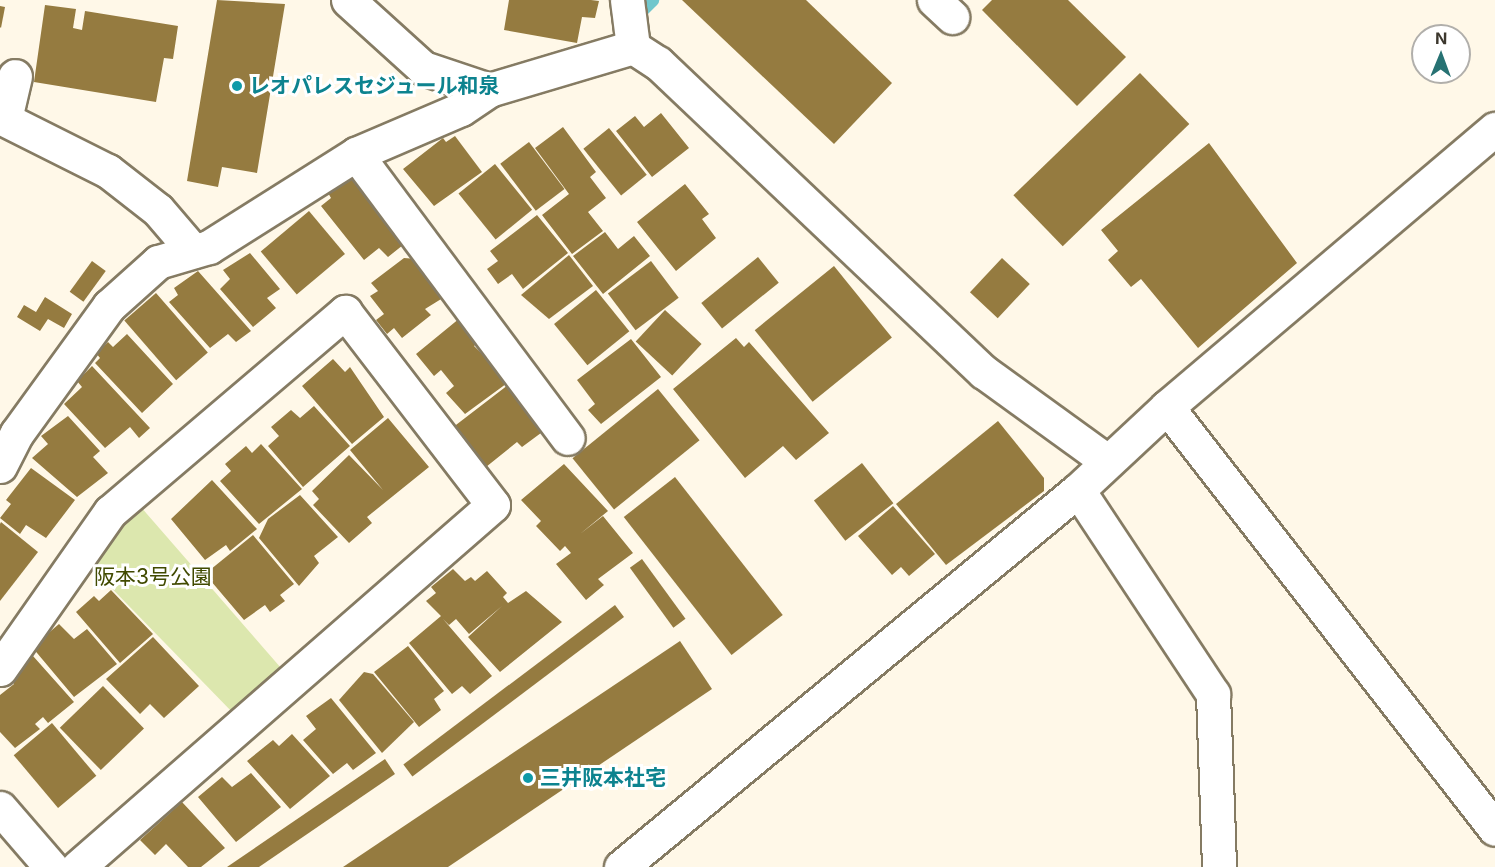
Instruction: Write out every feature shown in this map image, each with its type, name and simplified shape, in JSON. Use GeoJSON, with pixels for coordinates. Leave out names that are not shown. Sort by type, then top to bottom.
{"type":"FeatureCollection","features":[{"type":"Feature","properties":{"kind":"street"},"geometry":{"type":"LineString","coordinates":[[348,0],[423,68],[489,90]]}},
{"type":"Feature","properties":{"kind":"street"},"geometry":{"type":"LineString","coordinates":[[627,0],[633,47]]}},
{"type":"Feature","properties":{"kind":"street"},"geometry":{"type":"LineString","coordinates":[[0,466],[17,433],[110,306],[158,261],[209,247],[356,154],[460,109],[489,90],[633,47],[658,63],[984,372],[1107,461]]}},
{"type":"Feature","properties":{"kind":"street"},"geometry":{"type":"LineString","coordinates":[[15,76],[3,118],[108,171],[158,210],[193,251]]}},
{"type":"Feature","properties":{"kind":"street"},"geometry":{"type":"LineString","coordinates":[[621,867],[1078,490],[1167,407],[1495,129]]}},
{"type":"Feature","properties":{"kind":"street"},"geometry":{"type":"LineString","coordinates":[[356,154],[568,438]]}},
{"type":"Feature","properties":{"kind":"street"},"geometry":{"type":"LineString","coordinates":[[0,669],[110,512],[345,312],[493,505],[78,867]]}},
{"type":"Feature","properties":{"kind":"street"},"geometry":{"type":"LineString","coordinates":[[1167,407],[1495,829]]}},
{"type":"Feature","properties":{"kind":"street"},"geometry":{"type":"LineString","coordinates":[[1078,490],[1213,694],[1219,867]]}},
{"type":"Feature","properties":{"kind":"street"},"geometry":{"type":"LineString","coordinates":[[0,808],[51,867]]}},
{"type":"Feature","properties":{"kind":"green space","name":"阪本3号公園"},"geometry":{"type":"Polygon","coordinates":[[[140,506],[281,668],[235,715],[91,567],[140,506]]]}},
{"type":"Feature","properties":{"kind":"building","name":"レオパレスセジュール和泉"},"geometry":{"type":"Polygon","coordinates":[[[217,0],[285,4],[257,173],[222,167],[218,187],[187,181],[217,0]]]}},
{"type":"Feature","properties":{"kind":"building"},"geometry":{"type":"Polygon","coordinates":[[[509,0],[599,1],[595,18],[582,17],[577,43],[504,30],[509,0]]]}},
{"type":"Feature","properties":{"kind":"building"},"geometry":{"type":"Polygon","coordinates":[[[682,0],[806,0],[892,83],[834,144],[682,0]]]}},
{"type":"Feature","properties":{"kind":"building"},"geometry":{"type":"Polygon","coordinates":[[[992,0],[1068,0],[1126,57],[1077,106],[982,10],[992,0]]]}},
{"type":"Feature","properties":{"kind":"building"},"geometry":{"type":"Polygon","coordinates":[[[45,5],[76,9],[73,28],[82,30],[85,11],[178,26],[173,59],[164,58],[156,102],[34,82],[45,5]]]}},
{"type":"Feature","properties":{"kind":"building"},"geometry":{"type":"Polygon","coordinates":[[[0,6],[5,7],[1,28],[0,27],[0,6]]]}},
{"type":"Feature","properties":{"kind":"building"},"geometry":{"type":"Polygon","coordinates":[[[1140,73],[1189,124],[1063,246],[1013,195],[1140,73]]]}},
{"type":"Feature","properties":{"kind":"building"},"geometry":{"type":"Polygon","coordinates":[[[661,113],[689,148],[652,177],[616,131],[635,116],[644,127],[661,113]]]}},
{"type":"Feature","properties":{"kind":"building"},"geometry":{"type":"Polygon","coordinates":[[[563,127],[596,172],[590,177],[606,198],[588,212],[603,231],[572,254],[542,215],[569,194],[535,148],[563,127]]]}},
{"type":"Feature","properties":{"kind":"building"},"geometry":{"type":"Polygon","coordinates":[[[609,128],[647,175],[621,195],[583,149],[609,128]]]}},
{"type":"Feature","properties":{"kind":"building"},"geometry":{"type":"Polygon","coordinates":[[[455,136],[482,172],[434,206],[403,169],[443,138],[446,142],[455,136]]]}},
{"type":"Feature","properties":{"kind":"building"},"geometry":{"type":"Polygon","coordinates":[[[529,142],[565,189],[536,211],[500,164],[529,142]]]}},
{"type":"Feature","properties":{"kind":"building"},"geometry":{"type":"Polygon","coordinates":[[[1209,143],[1297,263],[1198,348],[1141,279],[1131,287],[1108,260],[1118,251],[1101,230],[1209,143]]]}},
{"type":"Feature","properties":{"kind":"building"},"geometry":{"type":"Polygon","coordinates":[[[495,164],[532,210],[496,239],[458,194],[495,164]]]}},
{"type":"Feature","properties":{"kind":"building"},"geometry":{"type":"Polygon","coordinates":[[[349,174],[403,245],[388,257],[379,248],[364,260],[321,206],[331,198],[327,191],[349,174]]]}},
{"type":"Feature","properties":{"kind":"building"},"geometry":{"type":"Polygon","coordinates":[[[685,184],[709,214],[702,219],[716,238],[676,271],[637,222],[685,184]]]}},
{"type":"Feature","properties":{"kind":"building"},"geometry":{"type":"Polygon","coordinates":[[[309,211],[345,254],[297,294],[261,251],[309,211]]]}},
{"type":"Feature","properties":{"kind":"building"},"geometry":{"type":"Polygon","coordinates":[[[537,215],[568,253],[523,289],[512,274],[498,284],[487,269],[498,261],[490,251],[537,215]]]}},
{"type":"Feature","properties":{"kind":"building"},"geometry":{"type":"Polygon","coordinates":[[[605,232],[618,249],[634,236],[650,256],[603,294],[573,256],[605,232]]]}},
{"type":"Feature","properties":{"kind":"building"},"geometry":{"type":"Polygon","coordinates":[[[250,253],[280,289],[267,298],[276,308],[253,327],[220,289],[230,279],[223,270],[250,253]]]}},
{"type":"Feature","properties":{"kind":"building"},"geometry":{"type":"Polygon","coordinates":[[[569,255],[593,286],[549,319],[521,295],[569,255]]]}},
{"type":"Feature","properties":{"kind":"building"},"geometry":{"type":"Polygon","coordinates":[[[758,257],[779,283],[722,329],[701,303],[758,257]]]}},
{"type":"Feature","properties":{"kind":"building"},"geometry":{"type":"Polygon","coordinates":[[[404,258],[417,259],[446,296],[425,309],[431,315],[402,338],[394,328],[387,334],[376,320],[384,314],[370,296],[378,291],[371,283],[404,258]]]}},
{"type":"Feature","properties":{"kind":"building"},"geometry":{"type":"Polygon","coordinates":[[[1002,258],[1030,284],[998,318],[970,292],[1002,258]]]}},
{"type":"Feature","properties":{"kind":"building"},"geometry":{"type":"Polygon","coordinates":[[[92,261],[106,271],[83,302],[70,292],[92,261]]]}},
{"type":"Feature","properties":{"kind":"building"},"geometry":{"type":"Polygon","coordinates":[[[651,261],[679,298],[636,330],[608,293],[651,261]]]}},
{"type":"Feature","properties":{"kind":"building"},"geometry":{"type":"Polygon","coordinates":[[[834,266],[892,337],[813,402],[755,330],[834,266]]]}},
{"type":"Feature","properties":{"kind":"building"},"geometry":{"type":"Polygon","coordinates":[[[198,271],[251,331],[236,342],[228,334],[210,348],[169,302],[178,295],[174,288],[198,271]]]}},
{"type":"Feature","properties":{"kind":"building"},"geometry":{"type":"Polygon","coordinates":[[[596,290],[629,331],[587,365],[554,324],[596,290]]]}},
{"type":"Feature","properties":{"kind":"building"},"geometry":{"type":"Polygon","coordinates":[[[156,293],[208,353],[176,380],[124,321],[156,293]]]}},
{"type":"Feature","properties":{"kind":"building"},"geometry":{"type":"Polygon","coordinates":[[[45,297],[72,314],[64,328],[48,319],[40,331],[17,317],[24,305],[36,312],[45,297]]]}},
{"type":"Feature","properties":{"kind":"building"},"geometry":{"type":"Polygon","coordinates":[[[665,310],[702,344],[672,376],[636,341],[665,310]]]}},
{"type":"Feature","properties":{"kind":"building"},"geometry":{"type":"Polygon","coordinates":[[[460,318],[480,341],[474,346],[510,381],[465,414],[446,393],[454,386],[441,370],[434,376],[416,354],[460,318]]]}},
{"type":"Feature","properties":{"kind":"building"},"geometry":{"type":"Polygon","coordinates":[[[127,334],[173,384],[142,413],[95,363],[100,358],[96,353],[108,342],[113,347],[127,334]]]}},
{"type":"Feature","properties":{"kind":"building"},"geometry":{"type":"Polygon","coordinates":[[[736,338],[744,347],[749,342],[829,433],[796,460],[783,446],[745,478],[673,389],[736,338]]]}},
{"type":"Feature","properties":{"kind":"building"},"geometry":{"type":"Polygon","coordinates":[[[631,339],[661,377],[601,424],[588,410],[595,404],[577,380],[631,339]]]}},
{"type":"Feature","properties":{"kind":"building"},"geometry":{"type":"Polygon","coordinates":[[[333,359],[345,372],[350,367],[384,417],[352,444],[302,386],[333,359]]]}},
{"type":"Feature","properties":{"kind":"building"},"geometry":{"type":"Polygon","coordinates":[[[92,366],[150,428],[139,438],[130,427],[105,448],[64,404],[82,387],[77,381],[92,366]]]}},
{"type":"Feature","properties":{"kind":"building"},"geometry":{"type":"Polygon","coordinates":[[[508,385],[545,430],[522,447],[517,442],[486,467],[452,428],[508,385]]]}},
{"type":"Feature","properties":{"kind":"building"},"geometry":{"type":"Polygon","coordinates":[[[658,389],[700,440],[614,510],[573,458],[658,389]]]}},
{"type":"Feature","properties":{"kind":"building"},"geometry":{"type":"Polygon","coordinates":[[[314,406],[350,446],[303,487],[268,446],[279,436],[271,427],[291,410],[300,418],[314,406]]]}},
{"type":"Feature","properties":{"kind":"building"},"geometry":{"type":"Polygon","coordinates":[[[68,416],[100,451],[93,457],[108,473],[77,497],[32,458],[48,444],[41,436],[68,416]]]}},
{"type":"Feature","properties":{"kind":"building"},"geometry":{"type":"Polygon","coordinates":[[[388,418],[429,467],[367,517],[372,523],[349,543],[313,505],[319,499],[312,491],[349,455],[383,490],[350,450],[388,418]]]}},
{"type":"Feature","properties":{"kind":"building"},"geometry":{"type":"Polygon","coordinates":[[[998,421],[1044,478],[1044,491],[946,565],[896,504],[998,421]]]}},
{"type":"Feature","properties":{"kind":"building"},"geometry":{"type":"Polygon","coordinates":[[[261,444],[302,489],[259,524],[220,481],[231,471],[225,464],[246,446],[252,453],[261,444]]]}},
{"type":"Feature","properties":{"kind":"building"},"geometry":{"type":"Polygon","coordinates":[[[862,463],[893,503],[845,541],[814,501],[862,463]]]}},
{"type":"Feature","properties":{"kind":"building"},"geometry":{"type":"Polygon","coordinates":[[[564,464],[608,511],[580,534],[603,516],[633,553],[598,579],[604,585],[586,600],[556,564],[571,553],[565,546],[560,551],[536,526],[541,521],[521,500],[564,464]]]}},
{"type":"Feature","properties":{"kind":"building"},"geometry":{"type":"Polygon","coordinates":[[[31,468],[75,500],[46,538],[26,525],[20,534],[0,518],[11,504],[6,500],[31,468]]]}},
{"type":"Feature","properties":{"kind":"building"},"geometry":{"type":"Polygon","coordinates":[[[675,477],[783,615],[732,655],[624,517],[675,477]]]}},
{"type":"Feature","properties":{"kind":"building"},"geometry":{"type":"Polygon","coordinates":[[[212,480],[257,529],[230,551],[226,545],[205,560],[171,519],[212,480]]]}},
{"type":"Feature","properties":{"kind":"building"},"geometry":{"type":"Polygon","coordinates":[[[300,495],[338,537],[314,556],[319,563],[299,586],[259,538],[268,519],[300,495]]]}},
{"type":"Feature","properties":{"kind":"building"},"geometry":{"type":"Polygon","coordinates":[[[893,506],[935,554],[909,576],[901,567],[892,575],[858,536],[893,506]]]}},
{"type":"Feature","properties":{"kind":"building"},"geometry":{"type":"Polygon","coordinates":[[[1,522],[38,552],[0,601],[0,524],[1,522]]]}},
{"type":"Feature","properties":{"kind":"building"},"geometry":{"type":"Polygon","coordinates":[[[253,535],[294,584],[280,595],[285,601],[270,612],[265,605],[244,620],[205,574],[253,535]]]}},
{"type":"Feature","properties":{"kind":"building"},"geometry":{"type":"Polygon","coordinates":[[[642,559],[685,619],[673,628],[630,568],[642,559]]]}},
{"type":"Feature","properties":{"kind":"building"},"geometry":{"type":"Polygon","coordinates":[[[453,569],[465,581],[471,577],[475,581],[487,571],[507,593],[503,597],[508,603],[526,591],[562,622],[500,672],[468,637],[502,606],[469,634],[456,619],[449,625],[443,619],[492,676],[470,694],[462,686],[452,694],[409,643],[441,616],[426,601],[436,593],[431,587],[453,569]]]}},
{"type":"Feature","properties":{"kind":"building"},"geometry":{"type":"Polygon","coordinates":[[[111,590],[153,634],[120,663],[76,612],[94,596],[99,601],[111,590]]]}},
{"type":"Feature","properties":{"kind":"building"},"geometry":{"type":"Polygon","coordinates":[[[615,605],[624,617],[412,776],[403,764],[615,605]]]}},
{"type":"Feature","properties":{"kind":"building"},"geometry":{"type":"Polygon","coordinates":[[[59,624],[74,639],[87,629],[117,664],[74,697],[32,647],[59,624]]]}},
{"type":"Feature","properties":{"kind":"building"},"geometry":{"type":"Polygon","coordinates":[[[153,637],[199,686],[164,718],[150,704],[140,714],[106,679],[153,637]]]}},
{"type":"Feature","properties":{"kind":"building","name":"三井阪本社宅"},"geometry":{"type":"Polygon","coordinates":[[[680,641],[712,689],[448,867],[343,867],[680,641]]]}},
{"type":"Feature","properties":{"kind":"building"},"geometry":{"type":"Polygon","coordinates":[[[408,646],[444,691],[434,699],[441,710],[419,727],[374,672],[408,646]]]}},
{"type":"Feature","properties":{"kind":"building"},"geometry":{"type":"Polygon","coordinates":[[[33,656],[74,702],[48,723],[43,717],[35,724],[40,729],[15,748],[0,732],[0,695],[14,684],[10,676],[33,656]]]}},
{"type":"Feature","properties":{"kind":"building"},"geometry":{"type":"Polygon","coordinates":[[[364,672],[373,674],[414,722],[382,753],[339,700],[364,672]]]}},
{"type":"Feature","properties":{"kind":"building"},"geometry":{"type":"Polygon","coordinates":[[[103,686],[144,728],[101,770],[60,728],[103,686]]]}},
{"type":"Feature","properties":{"kind":"building"},"geometry":{"type":"Polygon","coordinates":[[[331,698],[376,753],[353,770],[347,763],[333,774],[303,740],[316,729],[306,716],[331,698]]]}},
{"type":"Feature","properties":{"kind":"building"},"geometry":{"type":"Polygon","coordinates":[[[52,723],[96,776],[58,808],[14,755],[52,723]]]}},
{"type":"Feature","properties":{"kind":"building"},"geometry":{"type":"Polygon","coordinates":[[[292,734],[330,776],[290,809],[247,761],[273,740],[279,746],[292,734]]]}},
{"type":"Feature","properties":{"kind":"building"},"geometry":{"type":"Polygon","coordinates":[[[385,759],[395,774],[259,867],[227,867],[385,759]]]}},
{"type":"Feature","properties":{"kind":"building"},"geometry":{"type":"Polygon","coordinates":[[[251,773],[281,807],[236,842],[198,797],[222,777],[232,787],[251,773]]]}},
{"type":"Feature","properties":{"kind":"building"},"geometry":{"type":"Polygon","coordinates":[[[182,802],[225,848],[201,867],[188,867],[166,844],[155,855],[140,840],[182,802]]]}},
{"type":"Feature","properties":{"kind":"waterway"},"geometry":{"type":"LineString","coordinates":[[641,11],[652,0]]}},
{"type":"Feature","properties":{"kind":"place","name":"レオパレスセジュール和泉"},"geometry":{"type":"Point","coordinates":[237,86]}},
{"type":"Feature","properties":{"kind":"place","name":"三井阪本社宅"},"geometry":{"type":"Point","coordinates":[528,778]}}]}
